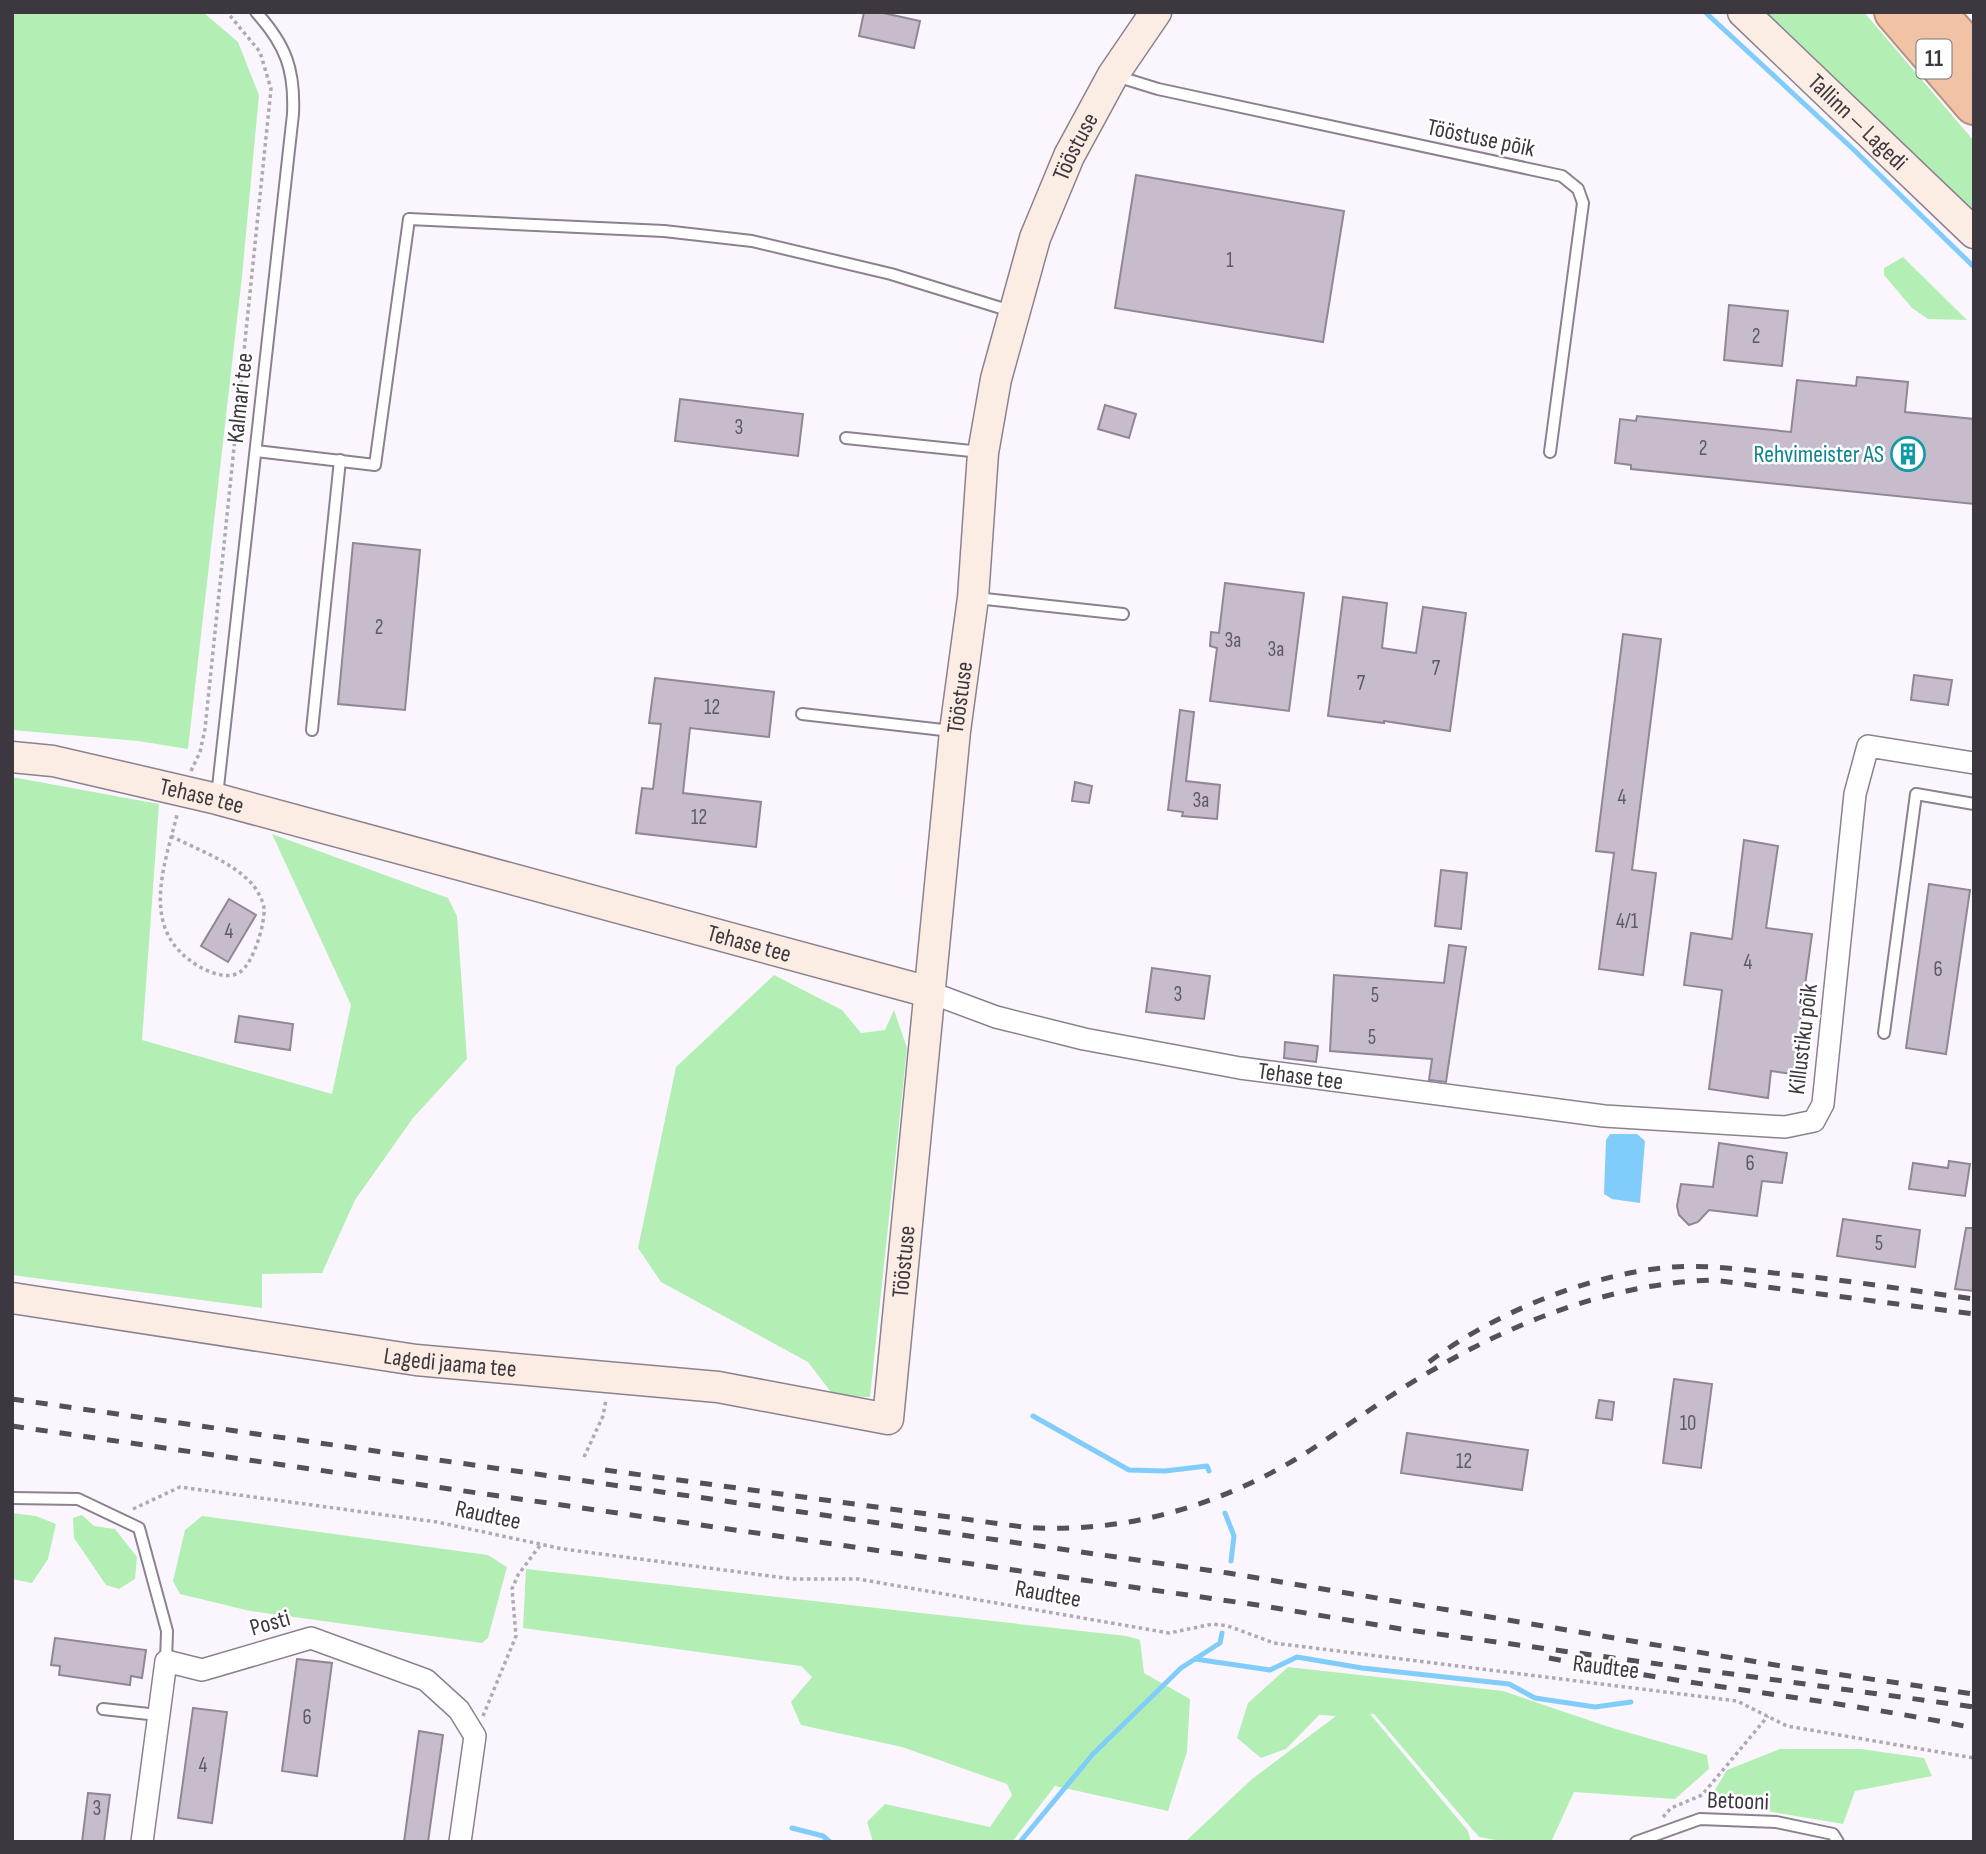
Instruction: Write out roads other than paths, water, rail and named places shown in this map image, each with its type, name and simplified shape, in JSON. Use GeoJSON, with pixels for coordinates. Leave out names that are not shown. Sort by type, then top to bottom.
{"type":"FeatureCollection","features":[{"type":"Feature","properties":{"kind":"highway","name":"11"},"geometry":{"type":"LineString","coordinates":[[1894,12],[1974,105]]}},
{"type":"Feature","properties":{"kind":"highway","name":"11"},"geometry":{"type":"LineString","coordinates":[[1936,12],[1974,55]]}},
{"type":"Feature","properties":{"kind":"street","name":"Tööstuse"},"geometry":{"type":"LineString","coordinates":[[888,1419],[955,731],[973,598],[984,453],[996,379],[1035,238],[1069,156],[1113,75],[1156,12]]}},
{"type":"Feature","properties":{"kind":"street","name":"Tallinn — Lagedi"},"geometry":{"type":"LineString","coordinates":[[1743,12],[1974,233]]}},
{"type":"Feature","properties":{"kind":"street","name":"Killustiku põik"},"geometry":{"type":"LineString","coordinates":[[1492,1100],[1604,1116],[1784,1127],[1814,1121],[1824,1104],[1855,794],[1868,746],[1974,763]]}},
{"type":"Feature","properties":{"kind":"street","name":"Tehase tee"},"geometry":{"type":"LineString","coordinates":[[12,757],[53,761],[217,799],[929,992],[996,1017],[1084,1039],[1240,1068],[1492,1100]]}},
{"type":"Feature","properties":{"kind":"street","name":"Lagedi jaama tee"},"geometry":{"type":"LineString","coordinates":[[12,1298],[416,1360],[718,1387],[888,1419]]}},
{"type":"Feature","properties":{"kind":"street","name":"Posti"},"geometry":{"type":"LineString","coordinates":[[166,1661],[202,1670],[311,1638],[426,1680],[459,1710],[475,1736],[460,1842]]}},
{"type":"Feature","properties":{"kind":"street"},"geometry":{"type":"LineString","coordinates":[[142,1842],[166,1661]]}},
{"type":"Feature","properties":{"kind":"lane","name":"Kalmari tee"},"geometry":{"type":"LineString","coordinates":[[217,799],[294,92],[282,43],[256,12]]}},
{"type":"Feature","properties":{"kind":"lane","name":"Tööstuse põik"},"geometry":{"type":"LineString","coordinates":[[1113,75],[1158,89],[1562,177],[1578,189],[1583,203],[1550,452]]}},
{"type":"Feature","properties":{"kind":"lane"},"geometry":{"type":"LineString","coordinates":[[256,451],[375,465],[409,219],[664,231],[752,241],[891,274],[1015,312]]}},
{"type":"Feature","properties":{"kind":"lane"},"geometry":{"type":"LineString","coordinates":[[846,438],[984,453]]}},
{"type":"Feature","properties":{"kind":"lane"},"geometry":{"type":"LineString","coordinates":[[312,730],[340,460]]}},
{"type":"Feature","properties":{"kind":"lane"},"geometry":{"type":"LineString","coordinates":[[973,598],[1123,614]]}},
{"type":"Feature","properties":{"kind":"lane"},"geometry":{"type":"LineString","coordinates":[[803,714],[955,731]]}},
{"type":"Feature","properties":{"kind":"lane"},"geometry":{"type":"LineString","coordinates":[[1884,1033],[1916,794],[1974,804]]}},
{"type":"Feature","properties":{"kind":"lane"},"geometry":{"type":"LineString","coordinates":[[12,1498],[78,1499],[139,1528],[167,1631],[166,1661]]}},
{"type":"Feature","properties":{"kind":"lane"},"geometry":{"type":"LineString","coordinates":[[103,1709],[158,1716]]}},
{"type":"Feature","properties":{"kind":"lane","name":"Betooni"},"geometry":{"type":"LineString","coordinates":[[1641,1840],[1700,1819],[1776,1822],[1833,1834],[1838,1842]]}},
{"type":"Feature","properties":{"kind":"water"},"geometry":{"type":"Polygon","coordinates":[[[1610,1134],[1637,1134],[1645,1141],[1640,1203],[1612,1199],[1604,1194],[1606,1140],[1610,1134]]]}},
{"type":"Feature","properties":{"kind":"waterway"},"geometry":{"type":"LineString","coordinates":[[1705,12],[1853,149],[1974,267]]}},
{"type":"Feature","properties":{"kind":"waterway"},"geometry":{"type":"LineString","coordinates":[[1033,1416],[1129,1470],[1165,1471],[1207,1466],[1209,1471]]}},
{"type":"Feature","properties":{"kind":"waterway"},"geometry":{"type":"LineString","coordinates":[[1225,1513],[1234,1536],[1231,1561]]}},
{"type":"Feature","properties":{"kind":"waterway"},"geometry":{"type":"LineString","coordinates":[[1020,1842],[1093,1754],[1181,1668],[1220,1643],[1222,1633]]}},
{"type":"Feature","properties":{"kind":"waterway"},"geometry":{"type":"LineString","coordinates":[[1195,1659],[1270,1670],[1297,1657],[1362,1668],[1509,1684],[1535,1698],[1595,1707],[1631,1702]]}},
{"type":"Feature","properties":{"kind":"waterway"},"geometry":{"type":"LineString","coordinates":[[792,1828],[823,1836],[830,1842]]}},
{"type":"Feature","properties":{"kind":"railway"},"geometry":{"type":"LineString","coordinates":[[1429,1362],[1483,1327],[1545,1298],[1609,1277],[1673,1267],[1749,1270],[1974,1299]]}},
{"type":"Feature","properties":{"kind":"railway"},"geometry":{"type":"LineString","coordinates":[[605,1470],[1023,1527],[1098,1526],[1172,1512],[1243,1487],[1309,1451],[1405,1387],[1470,1350],[1536,1319],[1605,1296],[1641,1288],[1713,1280],[1974,1314]]}},
{"type":"Feature","properties":{"kind":"railway"},"geometry":{"type":"LineString","coordinates":[[12,1399],[1228,1573],[1781,1666],[1974,1694]]}},
{"type":"Feature","properties":{"kind":"railway"},"geometry":{"type":"LineString","coordinates":[[12,1426],[1264,1606],[1401,1629],[1974,1707]]}},
{"type":"Feature","properties":{"kind":"railway"},"geometry":{"type":"LineString","coordinates":[[1549,1658],[1974,1728]]}},
{"type":"Feature","properties":{"kind":"place","name":"Rehvimeister AS"},"geometry":{"type":"Point","coordinates":[1908,454]}}]}
